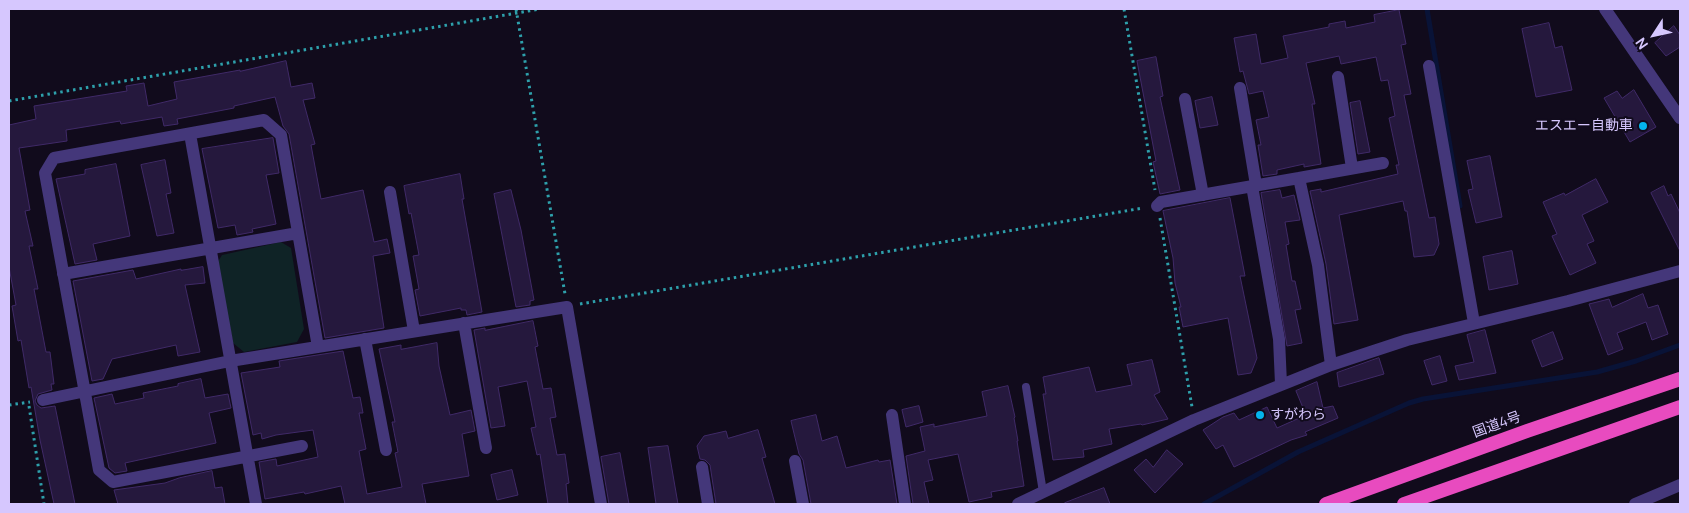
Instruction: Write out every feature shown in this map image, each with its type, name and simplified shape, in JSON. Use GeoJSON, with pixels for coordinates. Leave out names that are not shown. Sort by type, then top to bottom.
{"type":"FeatureCollection","features":[{"type":"Feature","properties":{"kind":"highway","name":"国道4号"},"geometry":{"type":"LineString","coordinates":[[1326,504],[1527,431],[1680,380]]}},
{"type":"Feature","properties":{"kind":"highway"},"geometry":{"type":"LineString","coordinates":[[1404,504],[1680,407]]}},
{"type":"Feature","properties":{"kind":"street"},"geometry":{"type":"LineString","coordinates":[[1605,9],[1680,118]]}},
{"type":"Feature","properties":{"kind":"street"},"geometry":{"type":"LineString","coordinates":[[1429,66],[1474,323]]}},
{"type":"Feature","properties":{"kind":"street"},"geometry":{"type":"LineString","coordinates":[[1338,77],[1352,168]]}},
{"type":"Feature","properties":{"kind":"street"},"geometry":{"type":"LineString","coordinates":[[1240,88],[1279,340],[1281,384]]}},
{"type":"Feature","properties":{"kind":"street"},"geometry":{"type":"LineString","coordinates":[[1185,99],[1203,195]]}},
{"type":"Feature","properties":{"kind":"street"},"geometry":{"type":"LineString","coordinates":[[302,446],[113,482],[99,470],[45,173],[54,158],[264,120],[281,136],[318,347]]}},
{"type":"Feature","properties":{"kind":"street"},"geometry":{"type":"LineString","coordinates":[[190,134],[256,504]]}},
{"type":"Feature","properties":{"kind":"street"},"geometry":{"type":"LineString","coordinates":[[1157,206],[1161,202],[1384,163]]}},
{"type":"Feature","properties":{"kind":"street"},"geometry":{"type":"LineString","coordinates":[[1299,178],[1318,265],[1331,365]]}},
{"type":"Feature","properties":{"kind":"street"},"geometry":{"type":"LineString","coordinates":[[390,192],[414,331]]}},
{"type":"Feature","properties":{"kind":"street"},"geometry":{"type":"LineString","coordinates":[[63,274],[298,233]]}},
{"type":"Feature","properties":{"kind":"street"},"geometry":{"type":"LineString","coordinates":[[1018,504],[1194,420],[1331,365],[1407,340],[1568,301],[1680,271]]}},
{"type":"Feature","properties":{"kind":"street"},"geometry":{"type":"LineString","coordinates":[[43,400],[230,361],[567,307],[601,504]]}},
{"type":"Feature","properties":{"kind":"street"},"geometry":{"type":"LineString","coordinates":[[464,323],[486,448]]}},
{"type":"Feature","properties":{"kind":"street"},"geometry":{"type":"LineString","coordinates":[[365,339],[386,450]]}},
{"type":"Feature","properties":{"kind":"street"},"geometry":{"type":"LineString","coordinates":[[892,415],[906,504]]}},
{"type":"Feature","properties":{"kind":"street"},"geometry":{"type":"LineString","coordinates":[[795,461],[802,504]]}},
{"type":"Feature","properties":{"kind":"street"},"geometry":{"type":"LineString","coordinates":[[702,467],[708,504]]}},
{"type":"Feature","properties":{"kind":"street"},"geometry":{"type":"LineString","coordinates":[[1635,504],[1680,485]]}},
{"type":"Feature","properties":{"kind":"lane"},"geometry":{"type":"LineString","coordinates":[[1026,387],[1043,492]]}},
{"type":"Feature","properties":{"kind":"path"},"geometry":{"type":"LineString","coordinates":[[9,101],[516,11],[540,9]]}},
{"type":"Feature","properties":{"kind":"path"},"geometry":{"type":"LineString","coordinates":[[1124,9],[1194,420]]}},
{"type":"Feature","properties":{"kind":"path"},"geometry":{"type":"LineString","coordinates":[[516,11],[567,307],[1157,206]]}},
{"type":"Feature","properties":{"kind":"path"},"geometry":{"type":"LineString","coordinates":[[9,405],[43,400]]}},
{"type":"Feature","properties":{"kind":"path"},"geometry":{"type":"LineString","coordinates":[[28,402],[44,504]]}},
{"type":"Feature","properties":{"kind":"green space"},"geometry":{"type":"Polygon","coordinates":[[[281,242],[291,248],[304,329],[297,342],[244,352],[233,343],[217,263],[222,255],[281,242]]]}},
{"type":"Feature","properties":{"kind":"building"},"geometry":{"type":"Polygon","coordinates":[[[1399,10],[1406,44],[1401,45],[1411,94],[1404,95],[1429,218],[1435,217],[1439,244],[1434,255],[1414,257],[1407,211],[1405,211],[1403,201],[1339,215],[1358,320],[1334,324],[1326,264],[1310,191],[1321,189],[1321,192],[1398,174],[1396,165],[1399,165],[1389,118],[1395,116],[1388,80],[1381,81],[1376,57],[1341,64],[1339,56],[1306,63],[1315,104],[1312,104],[1321,164],[1304,167],[1304,164],[1277,170],[1277,174],[1263,176],[1258,145],[1261,145],[1256,120],[1269,117],[1263,91],[1249,94],[1243,71],[1240,72],[1234,38],[1256,34],[1261,64],[1288,58],[1283,36],[1329,27],[1329,24],[1345,21],[1346,28],[1375,22],[1374,15],[1399,10]]]}},
{"type":"Feature","properties":{"kind":"building"},"geometry":{"type":"Polygon","coordinates":[[[1549,23],[1555,48],[1562,46],[1572,90],[1536,97],[1522,29],[1549,23]]]}},
{"type":"Feature","properties":{"kind":"building"},"geometry":{"type":"Polygon","coordinates":[[[1674,26],[1680,35],[1680,47],[1666,56],[1655,43],[1674,26]]]}},
{"type":"Feature","properties":{"kind":"building"},"geometry":{"type":"Polygon","coordinates":[[[1156,57],[1163,96],[1160,97],[1180,190],[1160,194],[1153,162],[1156,161],[1137,61],[1156,57]]]}},
{"type":"Feature","properties":{"kind":"building"},"geometry":{"type":"Polygon","coordinates":[[[286,61],[291,87],[312,83],[315,98],[303,100],[315,144],[311,145],[321,199],[363,190],[374,242],[387,239],[390,253],[373,256],[384,328],[325,338],[289,134],[283,126],[275,97],[234,106],[234,108],[177,119],[178,124],[164,126],[162,117],[121,124],[120,121],[66,130],[67,141],[19,148],[30,210],[25,211],[33,246],[29,246],[38,289],[34,289],[46,352],[50,352],[54,384],[51,384],[52,390],[38,394],[35,401],[41,408],[55,406],[75,504],[54,504],[31,387],[29,388],[21,340],[18,341],[12,306],[16,305],[9,267],[9,125],[36,119],[34,106],[127,91],[126,86],[144,83],[148,106],[177,99],[174,82],[286,61]]]}},
{"type":"Feature","properties":{"kind":"building"},"geometry":{"type":"Polygon","coordinates":[[[1634,90],[1656,127],[1630,142],[1604,98],[1617,91],[1622,98],[1634,90]]]}},
{"type":"Feature","properties":{"kind":"building"},"geometry":{"type":"Polygon","coordinates":[[[1212,97],[1218,125],[1200,128],[1195,101],[1212,97]]]}},
{"type":"Feature","properties":{"kind":"building"},"geometry":{"type":"Polygon","coordinates":[[[1360,101],[1370,152],[1358,154],[1350,103],[1360,101]]]}},
{"type":"Feature","properties":{"kind":"building"},"geometry":{"type":"Polygon","coordinates":[[[273,138],[279,173],[266,175],[276,224],[252,229],[253,232],[237,235],[235,225],[218,228],[202,149],[273,138]]]}},
{"type":"Feature","properties":{"kind":"building"},"geometry":{"type":"Polygon","coordinates":[[[1490,156],[1502,217],[1476,223],[1468,190],[1473,189],[1467,161],[1490,156]]]}},
{"type":"Feature","properties":{"kind":"building"},"geometry":{"type":"Polygon","coordinates":[[[165,160],[171,193],[166,194],[174,233],[157,236],[141,165],[165,160]]]}},
{"type":"Feature","properties":{"kind":"building"},"geometry":{"type":"Polygon","coordinates":[[[116,164],[130,236],[93,244],[97,260],[75,264],[56,179],[85,174],[85,170],[116,164]]]}},
{"type":"Feature","properties":{"kind":"building"},"geometry":{"type":"Polygon","coordinates":[[[460,174],[464,199],[462,199],[482,312],[467,315],[466,310],[461,310],[461,308],[420,316],[415,290],[419,289],[413,256],[419,255],[404,186],[460,174]]]}},
{"type":"Feature","properties":{"kind":"building"},"geometry":{"type":"Polygon","coordinates":[[[1596,179],[1608,202],[1582,215],[1594,241],[1587,244],[1596,263],[1570,275],[1552,236],[1557,234],[1543,202],[1564,193],[1565,195],[1596,179]]]}},
{"type":"Feature","properties":{"kind":"building"},"geometry":{"type":"Polygon","coordinates":[[[1664,186],[1668,196],[1671,194],[1680,213],[1680,251],[1651,193],[1664,186]]]}},
{"type":"Feature","properties":{"kind":"building"},"geometry":{"type":"Polygon","coordinates":[[[511,190],[521,230],[534,300],[530,301],[530,305],[516,307],[494,194],[511,190]]]}},
{"type":"Feature","properties":{"kind":"building"},"geometry":{"type":"Polygon","coordinates":[[[1280,190],[1282,198],[1294,195],[1300,220],[1285,222],[1289,244],[1286,245],[1292,281],[1295,281],[1301,309],[1295,310],[1302,343],[1287,346],[1261,193],[1280,190]]]}},
{"type":"Feature","properties":{"kind":"building"},"geometry":{"type":"Polygon","coordinates":[[[1230,198],[1245,276],[1240,276],[1257,358],[1251,373],[1238,375],[1228,318],[1183,327],[1179,307],[1181,307],[1175,283],[1173,258],[1163,211],[1230,198]]]}},
{"type":"Feature","properties":{"kind":"building"},"geometry":{"type":"Polygon","coordinates":[[[1512,251],[1518,284],[1489,290],[1483,257],[1512,251]]]}},
{"type":"Feature","properties":{"kind":"building"},"geometry":{"type":"Polygon","coordinates":[[[203,267],[205,283],[185,285],[200,352],[178,356],[176,345],[112,359],[103,379],[92,381],[73,281],[133,270],[136,279],[181,269],[203,267]]]}},
{"type":"Feature","properties":{"kind":"building"},"geometry":{"type":"Polygon","coordinates":[[[1643,294],[1648,308],[1658,305],[1668,334],[1652,340],[1646,322],[1617,333],[1623,349],[1608,355],[1589,304],[1609,299],[1612,307],[1643,294]]]}},
{"type":"Feature","properties":{"kind":"building"},"geometry":{"type":"Polygon","coordinates":[[[533,321],[538,346],[535,347],[543,389],[551,388],[556,417],[550,418],[557,455],[565,454],[569,483],[566,484],[568,504],[548,504],[540,454],[537,455],[531,428],[536,427],[527,381],[498,387],[505,426],[491,428],[474,330],[485,328],[485,330],[533,321]]]}},
{"type":"Feature","properties":{"kind":"building"},"geometry":{"type":"Polygon","coordinates":[[[1485,330],[1496,373],[1459,380],[1455,366],[1474,362],[1467,335],[1485,330]]]}},
{"type":"Feature","properties":{"kind":"building"},"geometry":{"type":"Polygon","coordinates":[[[1553,332],[1563,359],[1542,367],[1532,341],[1553,332]]]}},
{"type":"Feature","properties":{"kind":"building"},"geometry":{"type":"Polygon","coordinates":[[[437,343],[439,366],[450,415],[471,410],[475,431],[462,434],[469,476],[422,484],[426,504],[345,504],[341,486],[305,494],[304,492],[265,499],[259,462],[276,459],[277,466],[318,457],[313,430],[276,435],[262,439],[261,433],[253,435],[241,373],[280,367],[279,361],[343,351],[353,398],[360,397],[363,413],[359,413],[366,449],[359,451],[367,494],[402,487],[395,453],[398,452],[392,422],[395,422],[379,349],[401,345],[401,349],[437,343]]]}},
{"type":"Feature","properties":{"kind":"building"},"geometry":{"type":"Polygon","coordinates":[[[1440,356],[1447,381],[1432,385],[1424,361],[1440,356]]]}},
{"type":"Feature","properties":{"kind":"building"},"geometry":{"type":"Polygon","coordinates":[[[1379,358],[1384,374],[1339,387],[1337,373],[1379,358]]]}},
{"type":"Feature","properties":{"kind":"building"},"geometry":{"type":"Polygon","coordinates":[[[1152,360],[1160,392],[1154,395],[1168,419],[1142,425],[1109,429],[1112,444],[1083,450],[1084,457],[1053,460],[1043,394],[1046,394],[1043,377],[1089,367],[1096,392],[1132,385],[1127,365],[1152,360]]]}},
{"type":"Feature","properties":{"kind":"building"},"geometry":{"type":"Polygon","coordinates":[[[201,379],[205,398],[228,394],[231,408],[209,413],[216,443],[125,463],[127,471],[115,473],[109,468],[94,398],[112,394],[115,404],[144,398],[143,393],[201,379]]]}},
{"type":"Feature","properties":{"kind":"building"},"geometry":{"type":"Polygon","coordinates":[[[1317,382],[1323,408],[1333,406],[1338,418],[1305,432],[1307,435],[1291,440],[1234,467],[1223,445],[1216,449],[1203,430],[1223,417],[1234,413],[1239,420],[1267,407],[1277,428],[1306,415],[1296,391],[1317,382]]]}},
{"type":"Feature","properties":{"kind":"building"},"geometry":{"type":"Polygon","coordinates":[[[1008,386],[1015,417],[1024,486],[991,492],[992,497],[969,502],[958,454],[928,460],[933,480],[924,482],[929,504],[913,504],[906,456],[925,451],[920,427],[934,424],[934,427],[987,416],[982,392],[1008,386]]]}},
{"type":"Feature","properties":{"kind":"building"},"geometry":{"type":"Polygon","coordinates":[[[919,406],[923,422],[906,427],[902,410],[919,406]]]}},
{"type":"Feature","properties":{"kind":"building"},"geometry":{"type":"Polygon","coordinates":[[[816,415],[822,441],[837,436],[846,468],[878,460],[879,462],[890,460],[897,504],[811,504],[803,460],[799,454],[791,421],[816,415]]]}},
{"type":"Feature","properties":{"kind":"building"},"geometry":{"type":"Polygon","coordinates":[[[758,430],[766,457],[762,458],[775,504],[716,504],[710,465],[705,460],[700,459],[697,446],[704,436],[726,431],[728,438],[758,430]]]}},
{"type":"Feature","properties":{"kind":"building"},"geometry":{"type":"Polygon","coordinates":[[[668,446],[678,504],[656,504],[648,448],[668,446]]]}},
{"type":"Feature","properties":{"kind":"building"},"geometry":{"type":"Polygon","coordinates":[[[1167,450],[1183,464],[1155,493],[1134,470],[1146,459],[1153,467],[1167,450]]]}},
{"type":"Feature","properties":{"kind":"building"},"geometry":{"type":"Polygon","coordinates":[[[620,453],[629,504],[609,504],[601,457],[620,453]]]}},
{"type":"Feature","properties":{"kind":"building"},"geometry":{"type":"Polygon","coordinates":[[[512,470],[518,495],[497,500],[491,475],[512,470]]]}},
{"type":"Feature","properties":{"kind":"building"},"geometry":{"type":"Polygon","coordinates":[[[212,471],[215,488],[222,487],[225,504],[118,504],[114,490],[165,483],[212,471]]]}},
{"type":"Feature","properties":{"kind":"building"},"geometry":{"type":"Polygon","coordinates":[[[1104,488],[1110,504],[1065,503],[1104,488]]]}},
{"type":"Feature","properties":{"kind":"waterway"},"geometry":{"type":"LineString","coordinates":[[1427,9],[1460,206]]}},
{"type":"Feature","properties":{"kind":"waterway"},"geometry":{"type":"LineString","coordinates":[[1204,504],[1298,452],[1409,403],[1423,399],[1597,372],[1636,361],[1680,345]]}},
{"type":"Feature","properties":{"kind":"place","name":"エスエー自動車"},"geometry":{"type":"Point","coordinates":[1643,126]}},
{"type":"Feature","properties":{"kind":"place","name":"すがわら"},"geometry":{"type":"Point","coordinates":[1260,415]}}]}
